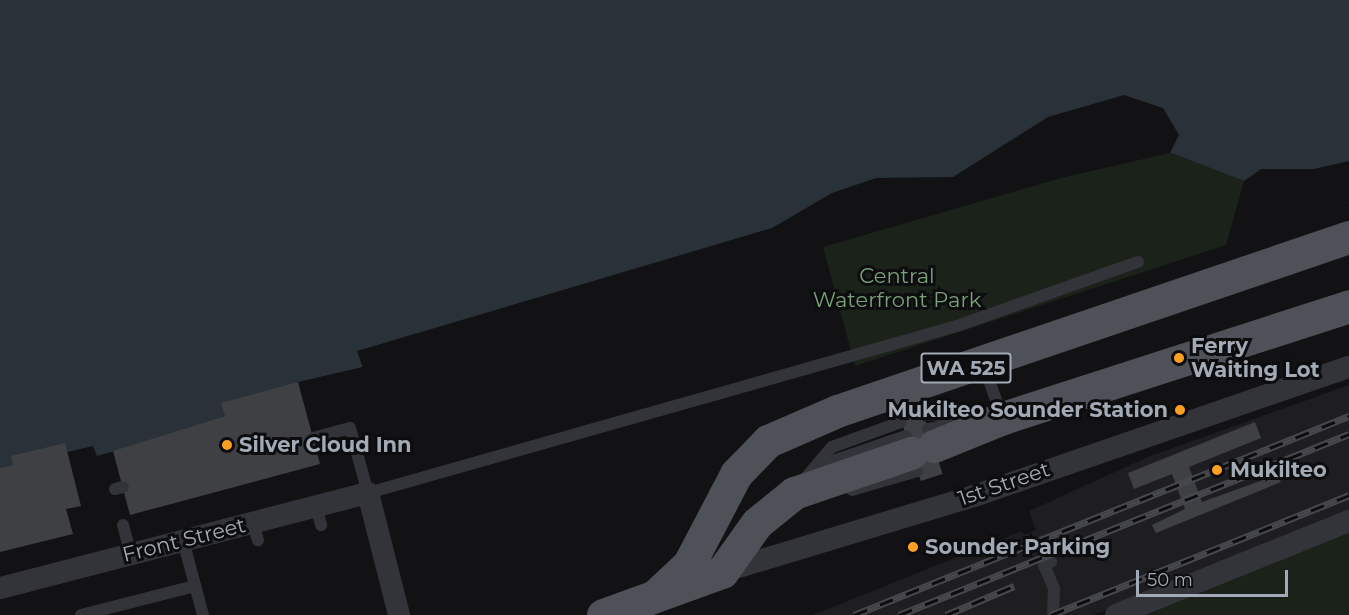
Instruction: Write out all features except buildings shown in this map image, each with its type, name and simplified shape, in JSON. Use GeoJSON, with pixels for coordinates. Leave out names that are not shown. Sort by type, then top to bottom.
{"type":"FeatureCollection","features":[{"type":"Feature","properties":{"kind":"main road","name":"WA 525"},"geometry":{"type":"LineString","coordinates":[[603,615],[656,595],[689,564],[736,474],[768,441],[837,411],[1349,237]]}},
{"type":"Feature","properties":{"kind":"main road","name":"WA 525"},"geometry":{"type":"LineString","coordinates":[[722,572],[757,523],[794,493],[924,449],[1003,418],[1349,306]]}},
{"type":"Feature","properties":{"kind":"main road","name":"1st Street"},"geometry":{"type":"LineString","coordinates":[[656,595],[722,572]]}},
{"type":"Feature","properties":{"kind":"street","name":"1st Street"},"geometry":{"type":"LineString","coordinates":[[722,572],[974,496],[1349,367]]}},
{"type":"Feature","properties":{"kind":"street","name":"Front Street"},"geometry":{"type":"LineString","coordinates":[[0,588],[183,540],[256,531],[318,515],[368,492]]}},
{"type":"Feature","properties":{"kind":"street"},"geometry":{"type":"LineString","coordinates":[[368,492],[399,615]]}},
{"type":"Feature","properties":{"kind":"street"},"geometry":{"type":"LineString","coordinates":[[1116,615],[1349,520]]}},
{"type":"Feature","properties":{"kind":"lane"},"geometry":{"type":"LineString","coordinates":[[313,438],[350,428],[368,492],[935,333],[1138,262]]}},
{"type":"Feature","properties":{"kind":"lane"},"geometry":{"type":"LineString","coordinates":[[983,363],[1003,418]]}},
{"type":"Feature","properties":{"kind":"lane","name":"WA 525"},"geometry":{"type":"LineString","coordinates":[[923,414],[1003,418]]}},
{"type":"Feature","properties":{"kind":"lane","name":"WA 525"},"geometry":{"type":"LineString","coordinates":[[794,493],[832,447],[901,422]]}},
{"type":"Feature","properties":{"kind":"lane"},"geometry":{"type":"LineString","coordinates":[[123,525],[131,554]]}},
{"type":"Feature","properties":{"kind":"lane"},"geometry":{"type":"LineString","coordinates":[[183,540],[203,615]]}},
{"type":"Feature","properties":{"kind":"lane"},"geometry":{"type":"LineString","coordinates":[[1051,562],[1044,565],[1054,588],[1053,615]]}},
{"type":"Feature","properties":{"kind":"lane"},"geometry":{"type":"LineString","coordinates":[[81,615],[195,586]]}},
{"type":"Feature","properties":{"kind":"shaded area"},"geometry":{"type":"Polygon","coordinates":[[[0,0],[1349,0],[1349,202],[1300,222],[1244,181],[1161,149],[655,268],[478,319],[367,366],[298,382],[225,416],[118,450],[97,456],[93,446],[0,468],[0,0]]]}},
{"type":"Feature","properties":{"kind":"shaded area"},"geometry":{"type":"Polygon","coordinates":[[[1349,385],[1349,511],[1094,615],[813,615],[1022,531],[1024,535],[1036,530],[1029,511],[1148,457],[1349,385]]]}},
{"type":"Feature","properties":{"kind":"green space","name":"Central Waterfront Park"},"geometry":{"type":"Polygon","coordinates":[[[1161,149],[1244,181],[1226,245],[855,366],[823,247],[1161,149]]]}},
{"type":"Feature","properties":{"kind":"green space"},"geometry":{"type":"Polygon","coordinates":[[[1349,531],[1349,615],[1145,615],[1349,531]]]}},
{"type":"Feature","properties":{"kind":"pier"},"geometry":{"type":"Polygon","coordinates":[[[1124,95],[1163,108],[1179,135],[1170,153],[656,271],[462,326],[363,368],[357,351],[772,228],[832,193],[876,178],[953,177],[1048,117],[1124,95]]]}},
{"type":"Feature","properties":{"kind":"pier"},"geometry":{"type":"Polygon","coordinates":[[[1349,161],[1349,202],[1300,222],[1244,181],[1261,169],[1314,169],[1349,161]]]}},
{"type":"Feature","properties":{"kind":"railway"},"geometry":{"type":"LineString","coordinates":[[854,615],[1349,416]]}},
{"type":"Feature","properties":{"kind":"railway"},"geometry":{"type":"LineString","coordinates":[[899,615],[1349,434]]}},
{"type":"Feature","properties":{"kind":"railway"},"geometry":{"type":"LineString","coordinates":[[1051,615],[1349,495]]}},
{"type":"Feature","properties":{"kind":"railway"},"geometry":{"type":"LineString","coordinates":[[946,615],[1014,586]]}},
{"type":"Feature","properties":{"kind":"place","name":"Ferry Waiting Lot"},"geometry":{"type":"Point","coordinates":[1179,358]}},
{"type":"Feature","properties":{"kind":"place","name":"Mukilteo Sounder Station"},"geometry":{"type":"Point","coordinates":[1180,410]}},
{"type":"Feature","properties":{"kind":"place","name":"Silver Cloud Inn"},"geometry":{"type":"Point","coordinates":[227,445]}},
{"type":"Feature","properties":{"kind":"place","name":"Mukilteo"},"geometry":{"type":"Point","coordinates":[1217,470]}},
{"type":"Feature","properties":{"kind":"place","name":"Sounder Parking"},"geometry":{"type":"Point","coordinates":[913,547]}}]}
